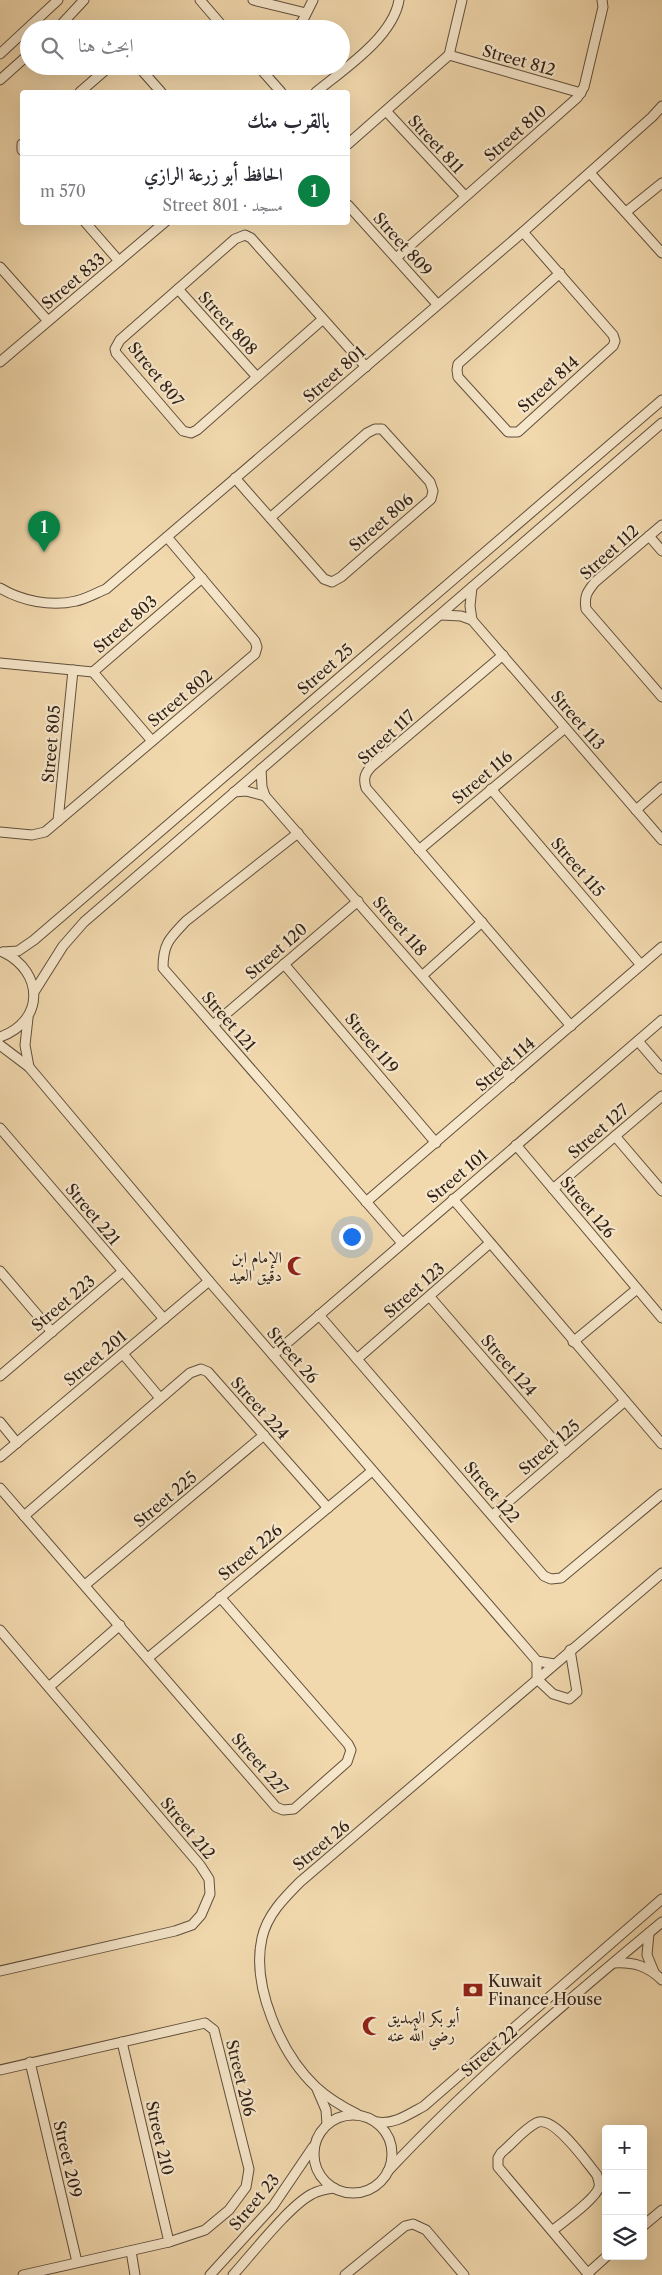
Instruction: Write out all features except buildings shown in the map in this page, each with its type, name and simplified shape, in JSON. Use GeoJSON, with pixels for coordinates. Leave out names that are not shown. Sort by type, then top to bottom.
{"type":"FeatureCollection","features":[{"type":"Feature","properties":{"kind":"street"},"geometry":{"type":"LineString","coordinates":[[37,20],[58,0]]}},
{"type":"Feature","properties":{"kind":"street"},"geometry":{"type":"LineString","coordinates":[[65,20],[84,0]]}},
{"type":"Feature","properties":{"kind":"street"},"geometry":{"type":"LineString","coordinates":[[200,0],[217,20]]}},
{"type":"Feature","properties":{"kind":"street"},"geometry":{"type":"LineString","coordinates":[[253,0],[306,13]]}},
{"type":"Feature","properties":{"kind":"street"},"geometry":{"type":"LineString","coordinates":[[303,20],[313,0]]}},
{"type":"Feature","properties":{"kind":"street"},"geometry":{"type":"LineString","coordinates":[[350,63],[387,28],[397,9],[399,0]]}},
{"type":"Feature","properties":{"kind":"street"},"geometry":{"type":"LineString","coordinates":[[350,142],[449,55],[462,0]]}},
{"type":"Feature","properties":{"kind":"street"},"geometry":{"type":"LineString","coordinates":[[581,93],[603,7],[602,0]]}},
{"type":"Feature","properties":{"kind":"street"},"geometry":{"type":"LineString","coordinates":[[0,54],[20,35]]}},
{"type":"Feature","properties":{"kind":"street","name":"Street 812"},"geometry":{"type":"LineString","coordinates":[[449,55],[581,93]]}},
{"type":"Feature","properties":{"kind":"street"},"geometry":{"type":"LineString","coordinates":[[0,80],[20,62]]}},
{"type":"Feature","properties":{"kind":"street"},"geometry":{"type":"LineString","coordinates":[[82,90],[100,75]]}},
{"type":"Feature","properties":{"kind":"street"},"geometry":{"type":"LineString","coordinates":[[146,75],[159,90]]}},
{"type":"Feature","properties":{"kind":"street"},"geometry":{"type":"LineString","coordinates":[[266,75],[279,90]]}},
{"type":"Feature","properties":{"kind":"street"},"geometry":{"type":"LineString","coordinates":[[318,90],[336,75]]}},
{"type":"Feature","properties":{"kind":"street","name":"Street 810"},"geometry":{"type":"LineString","coordinates":[[396,258],[581,93]]}},
{"type":"Feature","properties":{"kind":"street","name":"Street 801"},"geometry":{"type":"LineString","coordinates":[[0,588],[22,598],[49,604],[77,601],[106,589],[523,232],[652,118],[662,106]]}},
{"type":"Feature","properties":{"kind":"street","name":"Street 811"},"geometry":{"type":"LineString","coordinates":[[386,111],[465,196]]}},
{"type":"Feature","properties":{"kind":"street"},"geometry":{"type":"LineString","coordinates":[[590,173],[662,253]]}},
{"type":"Feature","properties":{"kind":"street"},"geometry":{"type":"LineString","coordinates":[[626,212],[662,184]]}},
{"type":"Feature","properties":{"kind":"street","name":"Street 809"},"geometry":{"type":"LineString","coordinates":[[350,207],[437,304]]}},
{"type":"Feature","properties":{"kind":"street"},"geometry":{"type":"LineString","coordinates":[[88,225],[119,261]]}},
{"type":"Feature","properties":{"kind":"street","name":"Street 833"},"geometry":{"type":"LineString","coordinates":[[0,362],[161,225]]}},
{"type":"Feature","properties":{"kind":"street","name":"Street 814"},"geometry":{"type":"LineString","coordinates":[[523,232],[560,273],[613,335],[615,341],[613,346],[518,432],[508,432],[458,377],[456,370],[458,364],[560,273]]}},
{"type":"Feature","properties":{"kind":"street","name":"Street 807"},"geometry":{"type":"LineString","coordinates":[[323,319],[197,430],[191,433],[183,431],[116,353],[115,349],[120,340],[235,239],[245,235],[251,238],[366,367]]}},
{"type":"Feature","properties":{"kind":"street"},"geometry":{"type":"LineString","coordinates":[[0,267],[4,278],[48,321]]}},
{"type":"Feature","properties":{"kind":"street","name":"Street 808"},"geometry":{"type":"LineString","coordinates":[[178,289],[257,377]]}},
{"type":"Feature","properties":{"kind":"street","name":"Street 25"},"geometry":{"type":"LineString","coordinates":[[1,951],[18,950],[34,940],[662,400]]}},
{"type":"Feature","properties":{"kind":"street"},"geometry":{"type":"LineString","coordinates":[[28,1067],[25,1045],[34,992],[63,946],[84,922],[662,423]]}},
{"type":"Feature","properties":{"kind":"street","name":"Street 806"},"geometry":{"type":"LineString","coordinates":[[235,478],[270,518],[324,578],[332,582],[341,577],[431,499],[433,491],[430,482],[382,429],[375,429],[367,433],[270,518]]}},
{"type":"Feature","properties":{"kind":"street"},"geometry":{"type":"LineString","coordinates":[[524,517],[534,523],[535,532]]}},
{"type":"Feature","properties":{"kind":"street","name":"Street 112"},"geometry":{"type":"LineString","coordinates":[[662,525],[595,582],[586,593],[585,601],[586,609],[662,697]]}},
{"type":"Feature","properties":{"kind":"street"},"geometry":{"type":"LineString","coordinates":[[649,536],[662,551]]}},
{"type":"Feature","properties":{"kind":"street","name":"Street 802"},"geometry":{"type":"LineString","coordinates":[[0,832],[32,836],[46,832],[255,654],[257,647],[255,641],[167,537]]}},
{"type":"Feature","properties":{"kind":"street","name":"Street 803"},"geometry":{"type":"LineString","coordinates":[[0,663],[94,672],[202,578]]}},
{"type":"Feature","properties":{"kind":"street"},"geometry":{"type":"LineString","coordinates":[[441,615],[461,616],[472,620],[470,606],[472,587]]}},
{"type":"Feature","properties":{"kind":"street","name":"Street 113"},"geometry":{"type":"LineString","coordinates":[[472,620],[662,840]]}},
{"type":"Feature","properties":{"kind":"street","name":"Street 117"},"geometry":{"type":"LineString","coordinates":[[503,655],[372,766],[365,775],[364,781],[366,788],[571,1026]]}},
{"type":"Feature","properties":{"kind":"street","name":"Street 805"},"geometry":{"type":"LineString","coordinates":[[58,821],[73,670]]}},
{"type":"Feature","properties":{"kind":"street"},"geometry":{"type":"LineString","coordinates":[[94,672],[152,741]]}},
{"type":"Feature","properties":{"kind":"street","name":"Street 116"},"geometry":{"type":"LineString","coordinates":[[419,850],[565,728]]}},
{"type":"Feature","properties":{"kind":"street"},"geometry":{"type":"LineString","coordinates":[[261,769],[262,787],[265,796]]}},
{"type":"Feature","properties":{"kind":"street"},"geometry":{"type":"LineString","coordinates":[[636,810],[662,787]]}},
{"type":"Feature","properties":{"kind":"street","name":"Street 115"},"geometry":{"type":"LineString","coordinates":[[491,789],[641,965]]}},
{"type":"Feature","properties":{"kind":"street"},"geometry":{"type":"LineString","coordinates":[[233,792],[246,791],[265,796]]}},
{"type":"Feature","properties":{"kind":"street","name":"Street 118"},"geometry":{"type":"LineString","coordinates":[[265,796],[511,1078]]}},
{"type":"Feature","properties":{"kind":"street","name":"Street 121"},"geometry":{"type":"LineString","coordinates":[[298,833],[186,921],[172,936],[163,951],[163,968],[402,1243]]}},
{"type":"Feature","properties":{"kind":"street","name":"Street 120"},"geometry":{"type":"LineString","coordinates":[[213,1025],[358,901]]}},
{"type":"Feature","properties":{"kind":"street"},"geometry":{"type":"LineString","coordinates":[[423,975],[482,922]]}},
{"type":"Feature","properties":{"kind":"street","name":"Street 114"},"geometry":{"type":"LineString","coordinates":[[366,1202],[662,946]]}},
{"type":"Feature","properties":{"kind":"street"},"geometry":{"type":"LineString","coordinates":[[1,951],[15,958],[25,967],[31,979],[34,992]]}},
{"type":"Feature","properties":{"kind":"street","name":"Street 119"},"geometry":{"type":"LineString","coordinates":[[284,964],[436,1142]]}},
{"type":"Feature","properties":{"kind":"street"},"geometry":{"type":"LineString","coordinates":[[0,1037],[11,1033],[21,1025],[29,1014]]}},
{"type":"Feature","properties":{"kind":"street","name":"Street 101"},"geometry":{"type":"LineString","coordinates":[[273,1355],[662,1020]]}},
{"type":"Feature","properties":{"kind":"street"},"geometry":{"type":"LineString","coordinates":[[638,1041],[662,1069]]}},
{"type":"Feature","properties":{"kind":"street","name":"Street 26"},"geometry":{"type":"LineString","coordinates":[[0,1045],[28,1067],[209,1281],[537,1661]]}},
{"type":"Feature","properties":{"kind":"street","name":"Street 127"},"geometry":{"type":"LineString","coordinates":[[553,1189],[662,1096]]}},
{"type":"Feature","properties":{"kind":"street","name":"Street 221"},"geometry":{"type":"LineString","coordinates":[[0,1128],[164,1319]]}},
{"type":"Feature","properties":{"kind":"street"},"geometry":{"type":"LineString","coordinates":[[615,1136],[662,1191]]}},
{"type":"Feature","properties":{"kind":"street","name":"Street 126"},"geometry":{"type":"LineString","coordinates":[[516,1145],[662,1318]]}},
{"type":"Feature","properties":{"kind":"street"},"geometry":{"type":"LineString","coordinates":[[453,1199],[573,1342],[662,1444]]}},
{"type":"Feature","properties":{"kind":"street","name":"Street 123"},"geometry":{"type":"LineString","coordinates":[[357,1359],[490,1243]]}},
{"type":"Feature","properties":{"kind":"street"},"geometry":{"type":"LineString","coordinates":[[0,1272],[52,1332]]}},
{"type":"Feature","properties":{"kind":"street","name":"Street 223"},"geometry":{"type":"LineString","coordinates":[[0,1376],[122,1272]]}},
{"type":"Feature","properties":{"kind":"street","name":"Street 201"},"geometry":{"type":"LineString","coordinates":[[0,1457],[209,1281]]}},
{"type":"Feature","properties":{"kind":"street"},"geometry":{"type":"LineString","coordinates":[[573,1342],[637,1289]]}},
{"type":"Feature","properties":{"kind":"street","name":"Street 124"},"geometry":{"type":"LineString","coordinates":[[430,1297],[565,1453]]}},
{"type":"Feature","properties":{"kind":"street","name":"Street 122"},"geometry":{"type":"LineString","coordinates":[[319,1315],[544,1576],[555,1580],[561,1578],[662,1494]]}},
{"type":"Feature","properties":{"kind":"street"},"geometry":{"type":"LineString","coordinates":[[123,1354],[160,1398]]}},
{"type":"Feature","properties":{"kind":"street","name":"Street 224"},"geometry":{"type":"LineString","coordinates":[[24,1516],[190,1373],[201,1369],[208,1372],[328,1508]]}},
{"type":"Feature","properties":{"kind":"street","name":"Street 125"},"geometry":{"type":"LineString","coordinates":[[493,1515],[625,1401]]}},
{"type":"Feature","properties":{"kind":"street"},"geometry":{"type":"LineString","coordinates":[[0,1422],[18,1443]]}},
{"type":"Feature","properties":{"kind":"street","name":"Street 225"},"geometry":{"type":"LineString","coordinates":[[85,1585],[264,1435]]}},
{"type":"Feature","properties":{"kind":"street","name":"Street 226"},"geometry":{"type":"LineString","coordinates":[[148,1658],[372,1471]]}},
{"type":"Feature","properties":{"kind":"street","name":"Street 227"},"geometry":{"type":"LineString","coordinates":[[0,1488],[276,1807],[282,1810],[294,1809],[347,1762],[350,1750],[348,1744],[220,1597]]}},
{"type":"Feature","properties":{"kind":"street","name":"Street 26"},"geometry":{"type":"LineString","coordinates":[[327,2124],[326,2110],[316,2086],[278,2033],[261,1981],[260,1959],[262,1938],[270,1917],[280,1902],[300,1882],[662,1573]]}},
{"type":"Feature","properties":{"kind":"street"},"geometry":{"type":"LineString","coordinates":[[49,1687],[120,1625]]}},
{"type":"Feature","properties":{"kind":"street","name":"Street 212"},"geometry":{"type":"LineString","coordinates":[[0,1630],[200,1865],[209,1879],[210,1894],[201,1915],[192,1925],[175,1931],[0,1971]]}},
{"type":"Feature","properties":{"kind":"street"},"geometry":{"type":"LineString","coordinates":[[554,1664],[537,1661],[536,1679],[559,1698],[568,1699],[575,1695],[577,1688],[571,1666],[570,1650]]}},
{"type":"Feature","properties":{"kind":"street","name":"Street 22"},"geometry":{"type":"LineString","coordinates":[[377,2122],[385,2124],[394,2121],[424,2106],[662,1899]]}},
{"type":"Feature","properties":{"kind":"street","name":"Street 22"},"geometry":{"type":"LineString","coordinates":[[388,2171],[458,2099],[662,1922]]}},
{"type":"Feature","properties":{"kind":"street"},"geometry":{"type":"LineString","coordinates":[[648,1934],[646,1955],[654,1972]]}},
{"type":"Feature","properties":{"kind":"street"},"geometry":{"type":"LineString","coordinates":[[614,1963],[641,1964],[654,1972],[662,1980]]}},
{"type":"Feature","properties":{"kind":"street","name":"Street 206"},"geometry":{"type":"LineString","coordinates":[[0,2070],[201,2023],[210,2025],[214,2030],[248,2168],[246,2188],[218,2220],[205,2230],[169,2242],[23,2275]]}},
{"type":"Feature","properties":{"kind":"street","name":"Street 210"},"geometry":{"type":"LineString","coordinates":[[122,2042],[169,2242]]}},
{"type":"Feature","properties":{"kind":"street","name":"Street 209"},"geometry":{"type":"LineString","coordinates":[[30,2062],[77,2262]]}},
{"type":"Feature","properties":{"kind":"street","name":"Street 26"},"geometry":{"type":"LineString","coordinates":[[316,2086],[357,2114]]}},
{"type":"Feature","properties":{"kind":"street"},"geometry":{"type":"LineString","coordinates":[[357,2114],[377,2122],[386,2132],[391,2145],[392,2158],[388,2171],[381,2181],[370,2189],[352,2192],[334,2188],[324,2180],[317,2170],[314,2157],[315,2144],[319,2134],[327,2124],[341,2116],[357,2114]]}},
{"type":"Feature","properties":{"kind":"street"},"geometry":{"type":"LineString","coordinates":[[552,2230],[594,2195],[599,2187],[599,2181],[597,2175],[555,2126],[544,2121],[535,2123],[501,2153],[498,2162],[501,2173],[588,2274],[604,2260]]}},
{"type":"Feature","properties":{"kind":"street","name":"Street 23"},"geometry":{"type":"LineString","coordinates":[[210,2275],[273,2206],[315,2144]]}},
{"type":"Feature","properties":{"kind":"street","name":"Street 23"},"geometry":{"type":"LineString","coordinates":[[233,2275],[292,2210],[310,2195],[334,2188]]}},
{"type":"Feature","properties":{"kind":"street"},"geometry":{"type":"LineString","coordinates":[[647,2223],[660,2214]]}},
{"type":"Feature","properties":{"kind":"street"},"geometry":{"type":"LineString","coordinates":[[346,2275],[406,2226],[413,2224],[426,2230],[464,2275]]}},
{"type":"Feature","properties":{"kind":"street"},"geometry":{"type":"LineString","coordinates":[[131,2251],[135,2275]]}},
{"type":"Feature","properties":{"kind":"place","name":"الحافظ أبو زرعة الرازي"},"geometry":{"type":"Point","coordinates":[44,552]}},
{"type":"Feature","properties":{"kind":"place","name":"الإمام ابن دقيق العيد"},"geometry":{"type":"Point","coordinates":[297,1266]}},
{"type":"Feature","properties":{"kind":"place","name":"Kuwait Finance House"},"geometry":{"type":"Point","coordinates":[473,1990]}},
{"type":"Feature","properties":{"kind":"place","name":"أبو بكر الصديق رضي الله عنه"},"geometry":{"type":"Point","coordinates":[372,2026]}}]}
